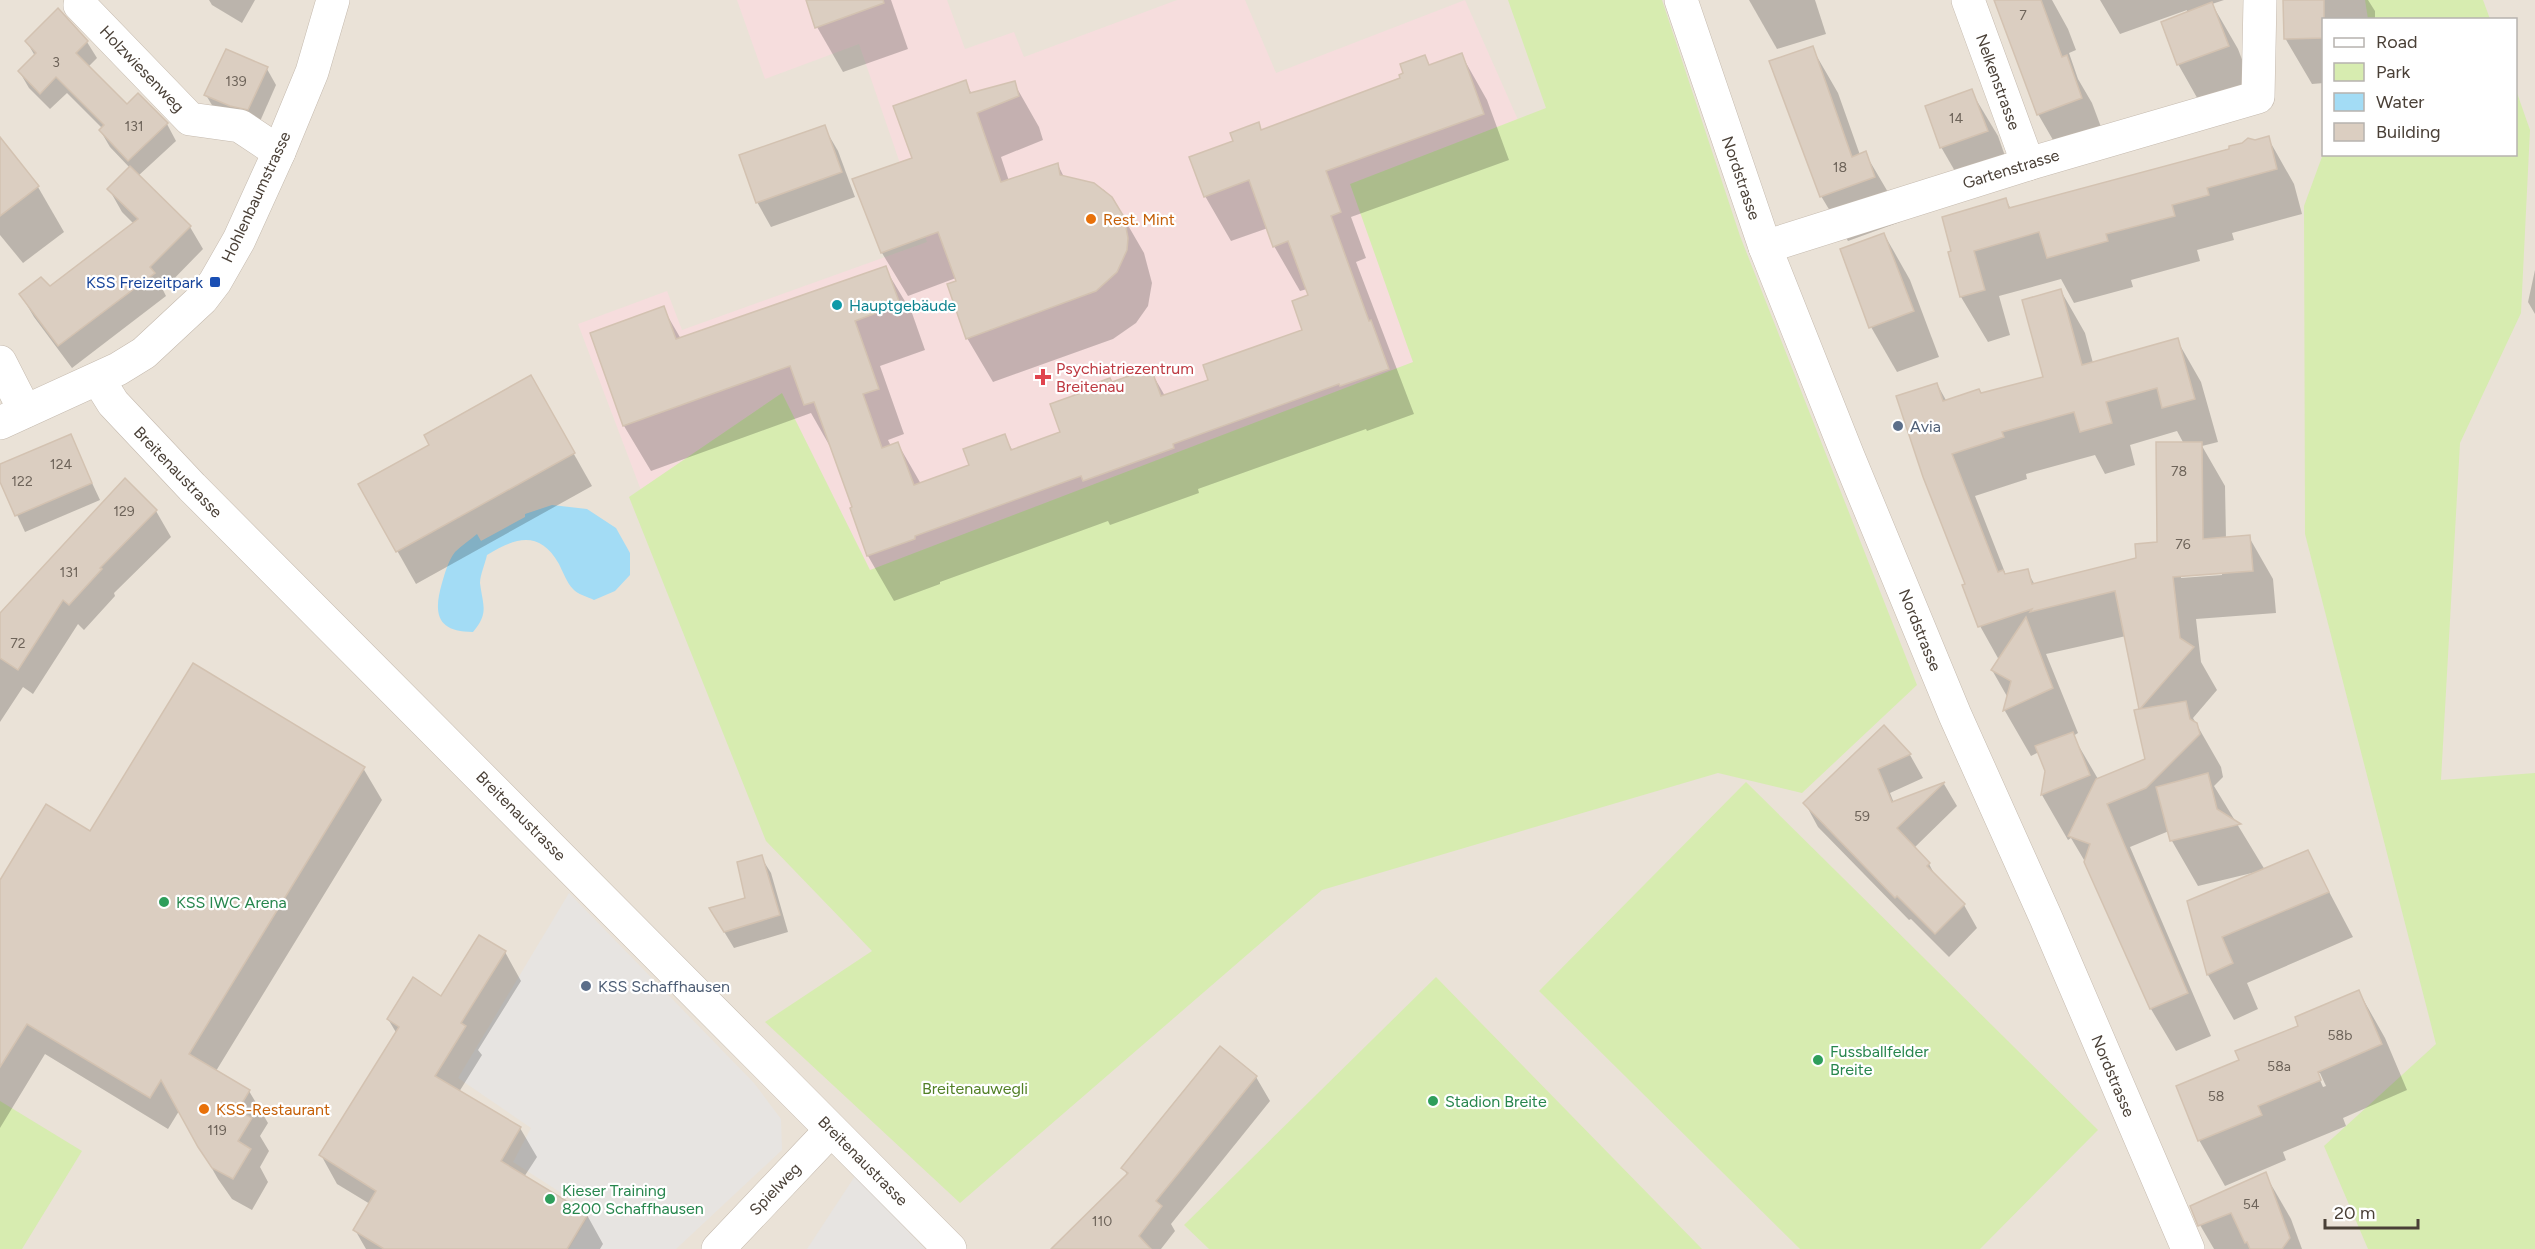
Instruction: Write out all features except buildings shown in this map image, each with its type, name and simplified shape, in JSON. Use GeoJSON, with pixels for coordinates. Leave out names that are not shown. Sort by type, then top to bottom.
{"type":"FeatureCollection","features":[{"type":"Feature","properties":{"kind":"street","name":"Holzwiesenweg"},"geometry":{"type":"LineString","coordinates":[[81,0],[80,4],[190,119],[240,126],[279,152]]}},
{"type":"Feature","properties":{"kind":"street","name":"Hohlenbaumstrasse"},"geometry":{"type":"LineString","coordinates":[[13,417],[98,379],[144,353],[202,299],[215,282],[239,240],[279,152],[312,72],[333,0]]}},
{"type":"Feature","properties":{"kind":"street","name":"Nordstrasse"},"geometry":{"type":"LineString","coordinates":[[1681,0],[1765,247],[1848,456],[1955,715],[2046,918],[2188,1249]]}},
{"type":"Feature","properties":{"kind":"street","name":"Nelkenstrasse"},"geometry":{"type":"LineString","coordinates":[[1968,0],[2028,164]]}},
{"type":"Feature","properties":{"kind":"street","name":"Gartenstrasse"},"geometry":{"type":"LineString","coordinates":[[1765,247],[2028,164],[2258,97],[2260,0]]}},
{"type":"Feature","properties":{"kind":"street"},"geometry":{"type":"LineString","coordinates":[[0,362],[13,417]]}},
{"type":"Feature","properties":{"kind":"street","name":"Breitenaustrasse"},"geometry":{"type":"LineString","coordinates":[[98,379],[113,404],[192,486],[950,1249]]}},
{"type":"Feature","properties":{"kind":"street","name":"Spielweg"},"geometry":{"type":"LineString","coordinates":[[718,1249],[831,1130]]}},
{"type":"Feature","properties":{"kind":"shaded area"},"geometry":{"type":"Polygon","coordinates":[[[0,0],[2535,0],[2535,1249],[0,1249],[0,0]]]}},
{"type":"Feature","properties":{"kind":"shaded area","name":"Psychiatriezentrum Breitenau"},"geometry":{"type":"Polygon","coordinates":[[[737,0],[947,0],[965,49],[1014,32],[1024,57],[1177,0],[1245,0],[1276,73],[1465,0],[1538,165],[1506,424],[851,674],[664,551],[578,324],[667,291],[682,330],[927,242],[859,44],[765,79],[737,0]]]}},
{"type":"Feature","properties":{"kind":"shaded area","name":"KSS Schaffhausen"},"geometry":{"type":"Polygon","coordinates":[[[569,893],[754,1083],[781,1119],[782,1150],[676,1249],[569,1249],[591,1212],[513,1162],[531,1128],[458,1078],[569,893]]]}},
{"type":"Feature","properties":{"kind":"shaded area"},"geometry":{"type":"Polygon","coordinates":[[[855,1176],[875,1196],[925,1249],[807,1249],[855,1176]]]}},
{"type":"Feature","properties":{"kind":"green space","name":"Breitenauwegli"},"geometry":{"type":"Polygon","coordinates":[[[1508,0],[1662,0],[1740,236],[1917,685],[1802,793],[1718,773],[1322,890],[960,1203],[765,1022],[872,951],[766,841],[629,497],[782,393],[870,570],[1413,362],[1350,184],[1546,108],[1508,0]]]}},
{"type":"Feature","properties":{"kind":"green space"},"geometry":{"type":"Polygon","coordinates":[[[2365,0],[2483,0],[2490,18],[2368,18],[2365,0]]]}},
{"type":"Feature","properties":{"kind":"green space"},"geometry":{"type":"Polygon","coordinates":[[[2517,93],[2530,130],[2521,313],[2460,443],[2441,780],[2535,773],[2535,1249],[2368,1249],[2324,1146],[2436,1044],[2305,534],[2304,206],[2322,156],[2517,156],[2517,93]]]}},
{"type":"Feature","properties":{"kind":"green space","name":"Fussballfelder Breite"},"geometry":{"type":"Polygon","coordinates":[[[1746,782],[2098,1130],[1980,1249],[1800,1249],[1539,991],[1746,782]]]}},
{"type":"Feature","properties":{"kind":"green space","name":"Stadion Breite"},"geometry":{"type":"Polygon","coordinates":[[[1436,977],[1702,1249],[1209,1249],[1184,1225],[1436,977]]]}},
{"type":"Feature","properties":{"kind":"green space"},"geometry":{"type":"Polygon","coordinates":[[[0,1101],[82,1151],[22,1249],[0,1249],[0,1101]]]}},
{"type":"Feature","properties":{"kind":"water"},"geometry":{"type":"Polygon","coordinates":[[[552,505],[587,509],[616,528],[630,553],[630,575],[615,591],[594,600],[573,589],[559,564],[543,545],[535,541],[517,541],[487,555],[480,583],[483,614],[473,632],[452,629],[445,625],[438,612],[439,594],[450,559],[455,552],[477,534],[481,541],[525,517],[525,514],[552,505]]]}},
{"type":"Feature","properties":{"kind":"place","name":"Rest. Mint"},"geometry":{"type":"Point","coordinates":[1091,219]}},
{"type":"Feature","properties":{"kind":"place","name":"KSS Freizeitpark"},"geometry":{"type":"Point","coordinates":[215,282]}},
{"type":"Feature","properties":{"kind":"place","name":"Hauptgebäude"},"geometry":{"type":"Point","coordinates":[837,305]}},
{"type":"Feature","properties":{"kind":"place","name":"Psychiatriezentrum Breitenau"},"geometry":{"type":"Point","coordinates":[1043,377]}},
{"type":"Feature","properties":{"kind":"place","name":"Avia"},"geometry":{"type":"Point","coordinates":[1898,426]}},
{"type":"Feature","properties":{"kind":"place","name":"KSS IWC Arena"},"geometry":{"type":"Point","coordinates":[164,902]}},
{"type":"Feature","properties":{"kind":"place","name":"KSS Schaffhausen"},"geometry":{"type":"Point","coordinates":[586,986]}},
{"type":"Feature","properties":{"kind":"place","name":"Fussballfelder Breite"},"geometry":{"type":"Point","coordinates":[1818,1060]}},
{"type":"Feature","properties":{"kind":"place","name":"Stadion Breite"},"geometry":{"type":"Point","coordinates":[1433,1101]}},
{"type":"Feature","properties":{"kind":"place","name":"KSS-Restaurant"},"geometry":{"type":"Point","coordinates":[204,1109]}},
{"type":"Feature","properties":{"kind":"place","name":"Kieser Training 8200 Schaffhausen"},"geometry":{"type":"Point","coordinates":[550,1199]}}]}
